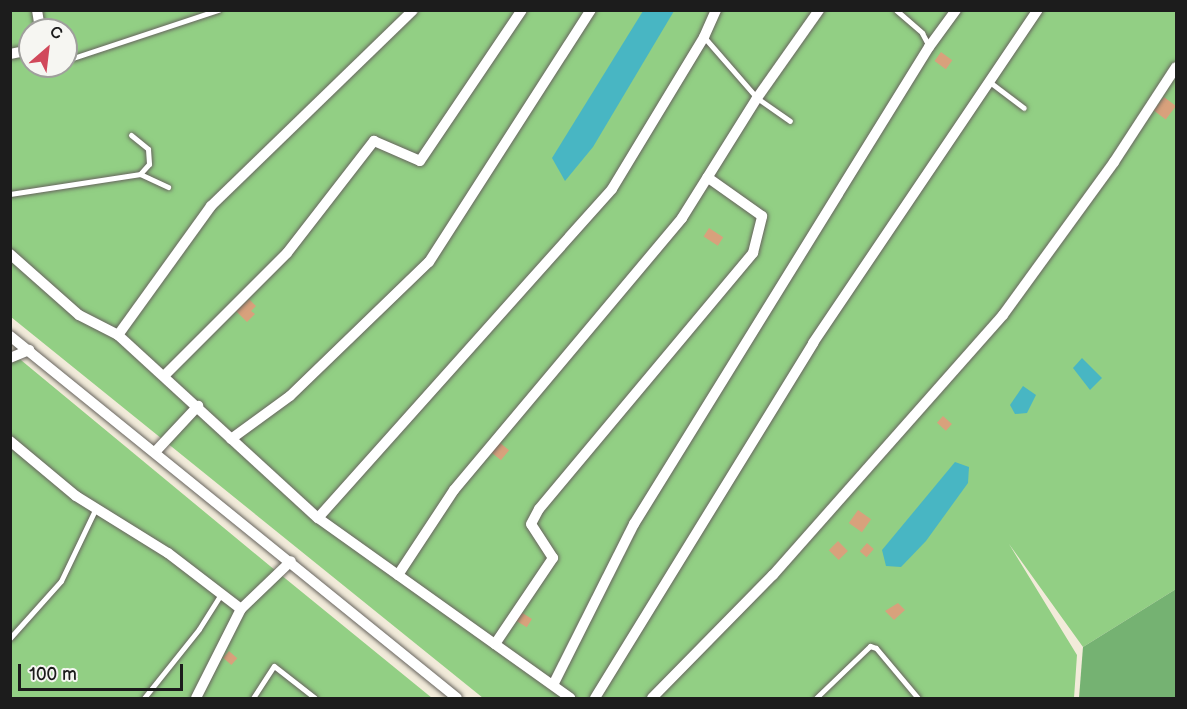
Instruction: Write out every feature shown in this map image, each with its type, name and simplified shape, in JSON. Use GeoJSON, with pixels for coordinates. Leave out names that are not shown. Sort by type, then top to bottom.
{"type":"FeatureCollection","features":[{"type":"Feature","properties":{"kind":"street"},"geometry":{"type":"LineString","coordinates":[[118,335],[211,206],[413,10]]}},
{"type":"Feature","properties":{"kind":"street"},"geometry":{"type":"LineString","coordinates":[[165,376],[287,253],[374,141],[420,161],[522,10]]}},
{"type":"Feature","properties":{"kind":"street"},"geometry":{"type":"LineString","coordinates":[[231,439],[290,396],[429,262],[591,10]]}},
{"type":"Feature","properties":{"kind":"street"},"geometry":{"type":"LineString","coordinates":[[398,575],[454,490],[652,256],[707,177],[757,98],[819,10]]}},
{"type":"Feature","properties":{"kind":"street"},"geometry":{"type":"LineString","coordinates":[[554,683],[634,524],[929,47],[956,10]]}},
{"type":"Feature","properties":{"kind":"street"},"geometry":{"type":"LineString","coordinates":[[595,699],[813,343],[991,83],[1038,10]]}},
{"type":"Feature","properties":{"kind":"street"},"geometry":{"type":"LineString","coordinates":[[318,518],[612,189],[704,37],[711,13]]}},
{"type":"Feature","properties":{"kind":"street"},"geometry":{"type":"LineString","coordinates":[[652,699],[773,575],[1003,315],[1114,162],[1176,67]]}},
{"type":"Feature","properties":{"kind":"street"},"geometry":{"type":"LineString","coordinates":[[495,644],[553,558],[531,524],[539,509],[753,253],[762,216],[707,177]]}},
{"type":"Feature","properties":{"kind":"street"},"geometry":{"type":"LineString","coordinates":[[10,254],[79,315],[118,335],[318,518],[495,644],[554,683],[570,699]]}},
{"type":"Feature","properties":{"kind":"street"},"geometry":{"type":"LineString","coordinates":[[10,336],[20,354],[156,451],[457,699]]}},
{"type":"Feature","properties":{"kind":"street"},"geometry":{"type":"LineString","coordinates":[[10,365],[20,354]]}},
{"type":"Feature","properties":{"kind":"street"},"geometry":{"type":"LineString","coordinates":[[156,451],[198,406]]}},
{"type":"Feature","properties":{"kind":"street"},"geometry":{"type":"LineString","coordinates":[[10,441],[96,508],[168,553],[241,609]]}},
{"type":"Feature","properties":{"kind":"street"},"geometry":{"type":"LineString","coordinates":[[196,699],[241,609],[291,561]]}},
{"type":"Feature","properties":{"kind":"lane"},"geometry":{"type":"LineString","coordinates":[[78,56],[218,10]]}},
{"type":"Feature","properties":{"kind":"lane"},"geometry":{"type":"LineString","coordinates":[[896,10],[922,33],[929,47]]}},
{"type":"Feature","properties":{"kind":"lane"},"geometry":{"type":"LineString","coordinates":[[704,37],[757,98],[790,121]]}},
{"type":"Feature","properties":{"kind":"lane"},"geometry":{"type":"LineString","coordinates":[[991,83],[1023,108]]}},
{"type":"Feature","properties":{"kind":"lane"},"geometry":{"type":"LineString","coordinates":[[131,135],[148,149],[149,164],[140,174]]}},
{"type":"Feature","properties":{"kind":"lane"},"geometry":{"type":"LineString","coordinates":[[10,194],[140,174],[168,187]]}},
{"type":"Feature","properties":{"kind":"lane"},"geometry":{"type":"LineString","coordinates":[[10,638],[61,581],[96,508]]}},
{"type":"Feature","properties":{"kind":"lane"},"geometry":{"type":"LineString","coordinates":[[144,699],[199,629],[221,594]]}},
{"type":"Feature","properties":{"kind":"lane"},"geometry":{"type":"LineString","coordinates":[[816,699],[870,646],[876,648],[918,699]]}},
{"type":"Feature","properties":{"kind":"lane"},"geometry":{"type":"LineString","coordinates":[[253,699],[274,666],[315,699]]}},
{"type":"Feature","properties":{"kind":"green space"},"geometry":{"type":"Polygon","coordinates":[[[10,11],[1176,11],[1176,589],[1083,647],[1009,544],[1077,655],[1074,698],[483,698],[11,317],[10,11]]]}},
{"type":"Feature","properties":{"kind":"green space"},"geometry":{"type":"Polygon","coordinates":[[[10,351],[270,566],[432,698],[11,698],[10,351]]]}},
{"type":"Feature","properties":{"kind":"green space"},"geometry":{"type":"Polygon","coordinates":[[[1176,589],[1176,698],[1079,698],[1083,647],[1176,589]]]}},
{"type":"Feature","properties":{"kind":"water"},"geometry":{"type":"Polygon","coordinates":[[[643,11],[674,11],[593,147],[565,181],[552,158],[643,11]]]}},
{"type":"Feature","properties":{"kind":"water"},"geometry":{"type":"Polygon","coordinates":[[[1082,358],[1102,378],[1090,390],[1073,368],[1082,358]]]}},
{"type":"Feature","properties":{"kind":"water"},"geometry":{"type":"Polygon","coordinates":[[[1023,386],[1036,395],[1027,413],[1015,414],[1010,405],[1023,386]]]}},
{"type":"Feature","properties":{"kind":"water"},"geometry":{"type":"Polygon","coordinates":[[[955,462],[969,467],[968,483],[926,541],[901,567],[886,566],[882,550],[955,462]]]}},
{"type":"Feature","properties":{"kind":"building"},"geometry":{"type":"Polygon","coordinates":[[[941,52],[952,60],[946,69],[935,61],[941,52]]]}},
{"type":"Feature","properties":{"kind":"building"},"geometry":{"type":"Polygon","coordinates":[[[1164,97],[1176,106],[1166,120],[1154,111],[1164,97]]]}},
{"type":"Feature","properties":{"kind":"building"},"geometry":{"type":"Polygon","coordinates":[[[709,228],[723,237],[718,246],[704,236],[709,228]]]}},
{"type":"Feature","properties":{"kind":"building"},"geometry":{"type":"Polygon","coordinates":[[[249,299],[256,306],[251,311],[255,314],[247,322],[236,311],[249,299]]]}},
{"type":"Feature","properties":{"kind":"building"},"geometry":{"type":"Polygon","coordinates":[[[943,416],[952,424],[946,431],[937,423],[943,416]]]}},
{"type":"Feature","properties":{"kind":"building"},"geometry":{"type":"Polygon","coordinates":[[[499,442],[509,450],[501,460],[491,452],[499,442]]]}},
{"type":"Feature","properties":{"kind":"building"},"geometry":{"type":"Polygon","coordinates":[[[858,510],[871,519],[862,532],[849,523],[858,510]]]}},
{"type":"Feature","properties":{"kind":"building"},"geometry":{"type":"Polygon","coordinates":[[[838,541],[848,551],[839,560],[829,550],[838,541]]]}},
{"type":"Feature","properties":{"kind":"building"},"geometry":{"type":"Polygon","coordinates":[[[867,543],[874,549],[867,557],[860,551],[867,543]]]}},
{"type":"Feature","properties":{"kind":"building"},"geometry":{"type":"Polygon","coordinates":[[[898,603],[905,610],[894,620],[885,611],[898,603]]]}},
{"type":"Feature","properties":{"kind":"building"},"geometry":{"type":"Polygon","coordinates":[[[521,612],[532,619],[527,627],[516,620],[521,612]]]}},
{"type":"Feature","properties":{"kind":"building"},"geometry":{"type":"Polygon","coordinates":[[[229,651],[237,658],[231,665],[223,658],[229,651]]]}}]}
